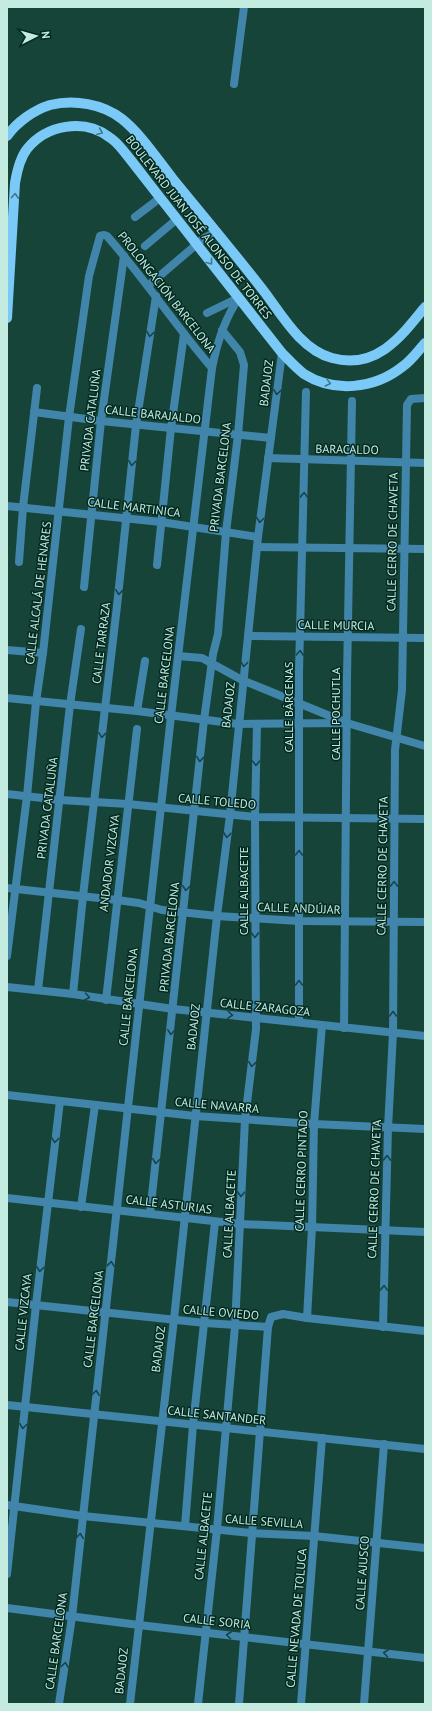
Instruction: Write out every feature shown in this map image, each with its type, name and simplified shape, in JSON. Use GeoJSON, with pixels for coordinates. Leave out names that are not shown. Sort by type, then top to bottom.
{"type":"FeatureCollection","features":[{"type":"Feature","properties":{"kind":"main road","name":"BOULEVARD JUAN JOSÉ ALONSO DE TORRES"},"geometry":{"type":"LineString","coordinates":[[7,136],[16,125],[38,110],[56,104],[81,103],[106,110],[122,118],[131,127],[303,340],[314,349],[332,358],[346,360],[359,359],[382,351],[400,338],[425,306]]}},
{"type":"Feature","properties":{"kind":"main road","name":"BOULEVARD JUAN JOSÉ ALONSO DE TORRES"},"geometry":{"type":"LineString","coordinates":[[7,318],[17,172],[24,154],[37,139],[49,131],[63,127],[83,126],[103,133],[115,142],[282,353],[298,369],[309,376],[330,384],[347,386],[372,383],[389,376],[402,367],[425,343]]}},
{"type":"Feature","properties":{"kind":"street"},"geometry":{"type":"LineString","coordinates":[[234,84],[244,7]]}},
{"type":"Feature","properties":{"kind":"street"},"geometry":{"type":"LineString","coordinates":[[135,217],[160,198]]}},
{"type":"Feature","properties":{"kind":"street"},"geometry":{"type":"LineString","coordinates":[[145,246],[177,219]]}},
{"type":"Feature","properties":{"kind":"street"},"geometry":{"type":"LineString","coordinates":[[149,285],[196,244],[216,232]]}},
{"type":"Feature","properties":{"kind":"street","name":"PROLONGACIÓN BARCELONA"},"geometry":{"type":"LineString","coordinates":[[102,235],[107,236],[149,285],[184,334],[212,368]]}},
{"type":"Feature","properties":{"kind":"street","name":"CALLE ALCALÁ DE HENARES"},"geometry":{"type":"LineString","coordinates":[[7,956],[11,889],[28,796],[36,702],[43,653],[69,417],[89,276],[99,238],[102,235]]}},
{"type":"Feature","properties":{"kind":"street","name":"PRIVADA CATALUÑA"},"geometry":{"type":"LineString","coordinates":[[84,587],[101,421],[124,256]]}},
{"type":"Feature","properties":{"kind":"street","name":"CALLE TARRAZA"},"geometry":{"type":"LineString","coordinates":[[73,994],[104,708],[118,606],[136,424],[156,296]]}},
{"type":"Feature","properties":{"kind":"street"},"geometry":{"type":"LineString","coordinates":[[207,313],[239,298]]}},
{"type":"Feature","properties":{"kind":"street","name":"CALLE BARCELONA"},"geometry":{"type":"LineString","coordinates":[[59,1704],[72,1617],[171,716],[212,368],[222,330],[229,312],[239,298]]}},
{"type":"Feature","properties":{"kind":"street","name":"PRIVADA BARCELONA"},"geometry":{"type":"LineString","coordinates":[[150,1213],[204,720],[215,644],[218,634],[226,532],[238,435],[244,360],[240,352],[222,330]]}},
{"type":"Feature","properties":{"kind":"street"},"geometry":{"type":"LineString","coordinates":[[156,565],[171,428],[184,334]]}},
{"type":"Feature","properties":{"kind":"street","name":"BADAJOZ"},"geometry":{"type":"LineString","coordinates":[[130,1704],[161,1422],[174,1320],[217,916],[230,815],[242,680],[258,537],[282,353]]}},
{"type":"Feature","properties":{"kind":"street"},"geometry":{"type":"LineString","coordinates":[[19,562],[23,507],[37,388]]}},
{"type":"Feature","properties":{"kind":"street","name":"CALLE BÁRCENAS"},"geometry":{"type":"LineString","coordinates":[[299,1022],[299,704],[306,392]]}},
{"type":"Feature","properties":{"kind":"street","name":"CALLE CERRO DE CHAVETA"},"geometry":{"type":"LineString","coordinates":[[383,1327],[388,1128],[393,1033],[396,738],[402,690],[407,405],[411,399],[425,398]]}},
{"type":"Feature","properties":{"kind":"street","name":"CALLE POCHUTLA"},"geometry":{"type":"LineString","coordinates":[[344,1028],[352,401]]}},
{"type":"Feature","properties":{"kind":"street","name":"CALLE BARAJALDO"},"geometry":{"type":"LineString","coordinates":[[34,412],[101,421],[271,438]]}},
{"type":"Feature","properties":{"kind":"street","name":"BARACALDO"},"geometry":{"type":"LineString","coordinates":[[268,458],[425,463]]}},
{"type":"Feature","properties":{"kind":"street","name":"CALLE MARTINICA"},"geometry":{"type":"LineString","coordinates":[[7,506],[161,522],[258,537]]}},
{"type":"Feature","properties":{"kind":"street"},"geometry":{"type":"LineString","coordinates":[[257,547],[425,549]]}},
{"type":"Feature","properties":{"kind":"street","name":"PRIVADA CATALUÑA"},"geometry":{"type":"LineString","coordinates":[[38,990],[70,705],[81,629]]}},
{"type":"Feature","properties":{"kind":"street","name":"CALLE MURCIA"},"geometry":{"type":"LineString","coordinates":[[248,636],[425,638]]}},
{"type":"Feature","properties":{"kind":"street"},"geometry":{"type":"LineString","coordinates":[[7,650],[43,653]]}},
{"type":"Feature","properties":{"kind":"street"},"geometry":{"type":"LineString","coordinates":[[178,656],[202,658],[242,680],[347,723],[425,746]]}},
{"type":"Feature","properties":{"kind":"street"},"geometry":{"type":"LineString","coordinates":[[137,711],[145,661]]}},
{"type":"Feature","properties":{"kind":"street"},"geometry":{"type":"LineString","coordinates":[[7,698],[137,711],[238,724],[347,723]]}},
{"type":"Feature","properties":{"kind":"street","name":"CALLE ALBACETE"},"geometry":{"type":"LineString","coordinates":[[198,1704],[217,1529],[235,1326],[245,1119],[257,1017],[255,817],[258,724]]}},
{"type":"Feature","properties":{"kind":"street","name":"ANDADOR VIZCAYA"},"geometry":{"type":"LineString","coordinates":[[106,1000],[137,729]]}},
{"type":"Feature","properties":{"kind":"street","name":"CALLE TOLEDO"},"geometry":{"type":"LineString","coordinates":[[7,794],[94,803],[128,804],[255,817],[425,819]]}},
{"type":"Feature","properties":{"kind":"street","name":"CALLE ANDÚJAR"},"geometry":{"type":"LineString","coordinates":[[11,889],[117,900],[139,903],[150,907],[183,913],[217,916],[299,921],[425,922]]}},
{"type":"Feature","properties":{"kind":"street","name":"CALLE ZARAGOZA"},"geometry":{"type":"LineString","coordinates":[[7,987],[73,994],[140,1005],[207,1013],[257,1017],[425,1036]]}},
{"type":"Feature","properties":{"kind":"street","name":"CALLE CERRO PINTADO"},"geometry":{"type":"LineString","coordinates":[[307,1318],[312,1228],[314,1124],[322,1025]]}},
{"type":"Feature","properties":{"kind":"street","name":"CALLE NAVARRA"},"geometry":{"type":"LineString","coordinates":[[7,1095],[196,1116],[314,1124],[425,1129]]}},
{"type":"Feature","properties":{"kind":"street","name":"CALLE VIZCAYA"},"geometry":{"type":"LineString","coordinates":[[7,1574],[10,1506],[25,1407],[60,1101]]}},
{"type":"Feature","properties":{"kind":"street"},"geometry":{"type":"LineString","coordinates":[[81,1207],[95,1105]]}},
{"type":"Feature","properties":{"kind":"street","name":"CALLE ASTURIAS"},"geometry":{"type":"LineString","coordinates":[[7,1198],[81,1207],[150,1213],[215,1222],[312,1228],[425,1232]]}},
{"type":"Feature","properties":{"kind":"street"},"geometry":{"type":"LineString","coordinates":[[185,1526],[192,1425],[205,1323],[215,1222]]}},
{"type":"Feature","properties":{"kind":"street","name":"CALLE OVIEDO"},"geometry":{"type":"LineString","coordinates":[[7,1302],[235,1326],[268,1327],[271,1317],[277,1314],[283,1314],[425,1331]]}},
{"type":"Feature","properties":{"kind":"street"},"geometry":{"type":"LineString","coordinates":[[239,1704],[268,1327]]}},
{"type":"Feature","properties":{"kind":"street","name":"CALLE SANTANDER"},"geometry":{"type":"LineString","coordinates":[[7,1405],[425,1449]]}},
{"type":"Feature","properties":{"kind":"street","name":"CALLE NEVADA DE TOLUCA"},"geometry":{"type":"LineString","coordinates":[[301,1704],[322,1438]]}},
{"type":"Feature","properties":{"kind":"street","name":"CALLE AJUSCO"},"geometry":{"type":"LineString","coordinates":[[364,1704],[384,1444]]}},
{"type":"Feature","properties":{"kind":"street","name":"CALLE SEVILLA"},"geometry":{"type":"LineString","coordinates":[[10,1506],[83,1516],[251,1533],[314,1536],[425,1548]]}},
{"type":"Feature","properties":{"kind":"street","name":"CALLE SORIA"},"geometry":{"type":"LineString","coordinates":[[7,1608],[138,1625],[369,1650],[425,1658]]}}]}
